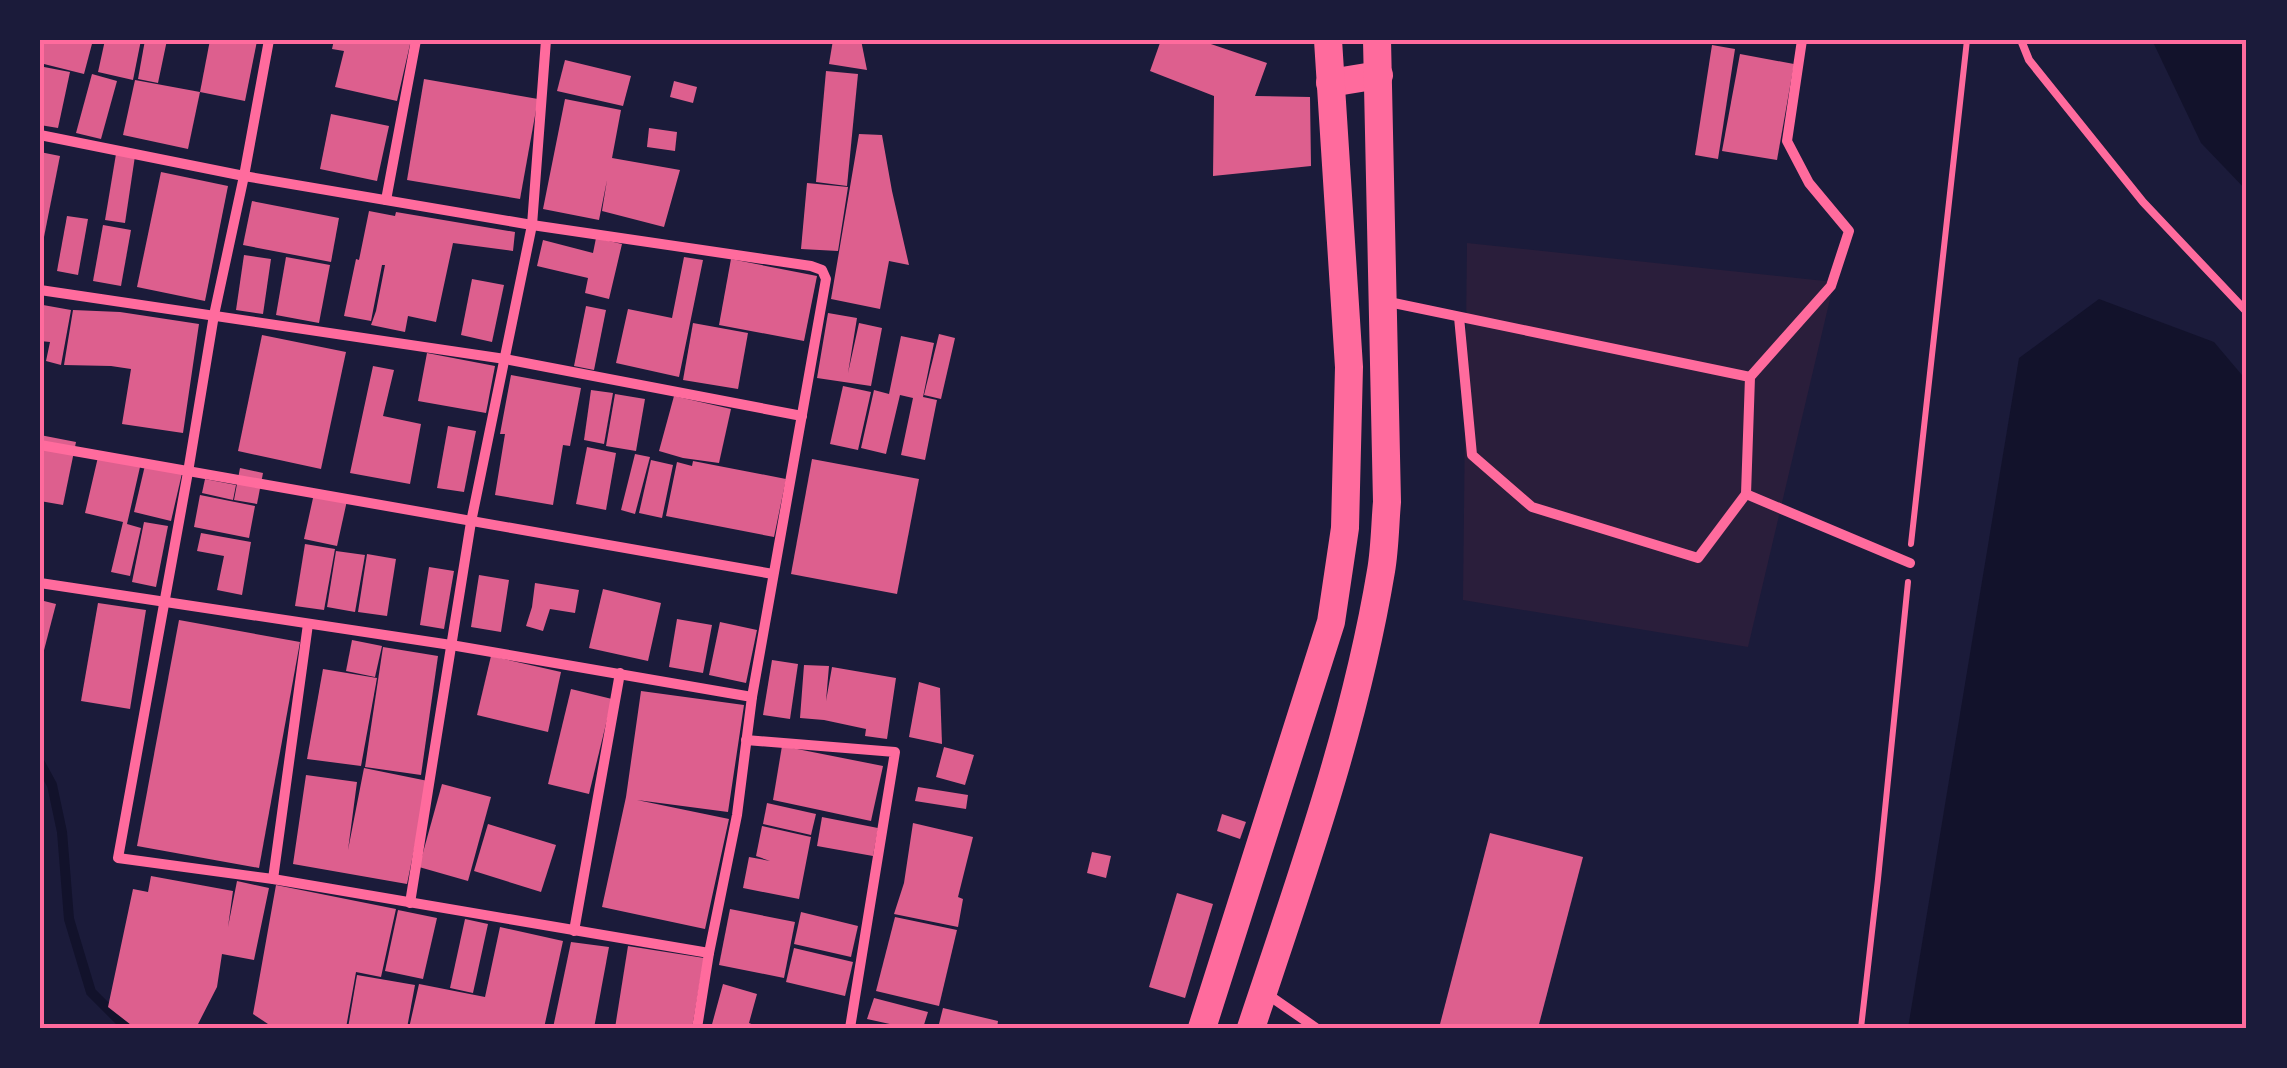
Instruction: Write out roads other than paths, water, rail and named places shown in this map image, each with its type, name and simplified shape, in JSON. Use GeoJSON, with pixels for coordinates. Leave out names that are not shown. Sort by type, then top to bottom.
{"type":"FeatureCollection","features":[{"type":"Feature","properties":{"kind":"highway"},"geometry":{"type":"LineString","coordinates":[[1202,1028],[1330,622],[1344,528],[1350,367],[1328,40]]}},
{"type":"Feature","properties":{"kind":"highway"},"geometry":{"type":"LineString","coordinates":[[1251,1028],[1307,859],[1361,671],[1382,567],[1387,502],[1377,40]]}},
{"type":"Feature","properties":{"kind":"highway"},"geometry":{"type":"LineString","coordinates":[[1330,83],[1378,75]]}},
{"type":"Feature","properties":{"kind":"street"},"geometry":{"type":"LineString","coordinates":[[269,40],[214,315],[118,858],[273,880],[709,954]]}},
{"type":"Feature","properties":{"kind":"street"},"geometry":{"type":"LineString","coordinates":[[386,200],[416,40]]}},
{"type":"Feature","properties":{"kind":"street"},"geometry":{"type":"LineString","coordinates":[[410,903],[472,522],[532,226],[546,40]]}},
{"type":"Feature","properties":{"kind":"street"},"geometry":{"type":"LineString","coordinates":[[1459,317],[1472,455],[1532,507],[1698,558],[1746,494],[1750,377],[1831,286],[1849,231],[1809,183],[1787,141],[1802,40]]}},
{"type":"Feature","properties":{"kind":"street"},"geometry":{"type":"LineString","coordinates":[[40,135],[244,176],[532,226],[822,270],[826,279],[752,697],[737,815],[697,1028]]}},
{"type":"Feature","properties":{"kind":"street"},"geometry":{"type":"LineString","coordinates":[[40,290],[505,359],[802,416]]}},
{"type":"Feature","properties":{"kind":"street"},"geometry":{"type":"LineString","coordinates":[[1383,301],[1750,377]]}},
{"type":"Feature","properties":{"kind":"street"},"geometry":{"type":"LineString","coordinates":[[40,445],[773,574]]}},
{"type":"Feature","properties":{"kind":"street"},"geometry":{"type":"LineString","coordinates":[[1746,494],[1910,563]]}},
{"type":"Feature","properties":{"kind":"street"},"geometry":{"type":"LineString","coordinates":[[40,583],[451,645],[752,697]]}},
{"type":"Feature","properties":{"kind":"street"},"geometry":{"type":"LineString","coordinates":[[273,880],[308,624]]}},
{"type":"Feature","properties":{"kind":"street"},"geometry":{"type":"LineString","coordinates":[[574,930],[620,673]]}},
{"type":"Feature","properties":{"kind":"street"},"geometry":{"type":"LineString","coordinates":[[746,740],[895,752],[850,1028]]}},
{"type":"Feature","properties":{"kind":"street"},"geometry":{"type":"LineString","coordinates":[[1263,992],[1316,1028]]}},
{"type":"Feature","properties":{"kind":"lane"},"geometry":{"type":"LineString","coordinates":[[2021,40],[2029,60],[2143,202],[2247,312]]}},
{"type":"Feature","properties":{"kind":"waterway"},"geometry":{"type":"LineString","coordinates":[[40,763],[52,785],[62,832],[69,919],[91,992],[127,1028]]}}]}
